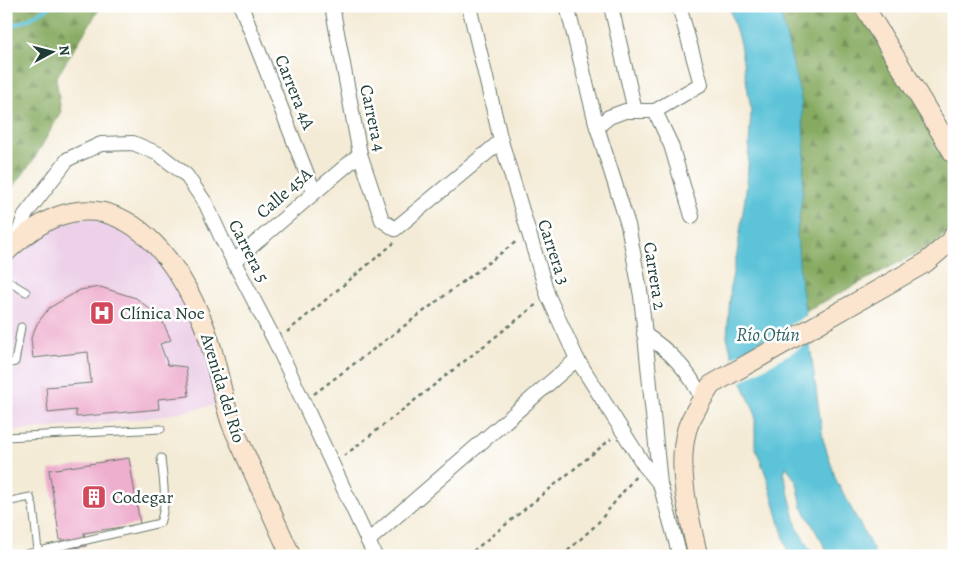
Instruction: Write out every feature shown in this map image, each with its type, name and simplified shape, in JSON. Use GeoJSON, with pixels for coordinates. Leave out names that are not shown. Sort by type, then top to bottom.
{"type":"FeatureCollection","features":[{"type":"Feature","properties":{"kind":"main road"},"geometry":{"type":"LineString","coordinates":[[864,6],[954,154]]}},
{"type":"Feature","properties":{"kind":"main road","name":"Avenida del Río"},"geometry":{"type":"LineString","coordinates":[[10,248],[55,217],[71,212],[109,213],[124,219],[152,240],[179,277],[202,321],[216,360],[225,403],[232,425],[292,556]]}},
{"type":"Feature","properties":{"kind":"main road"},"geometry":{"type":"LineString","coordinates":[[698,556],[683,462],[688,427],[707,392],[925,262],[951,241],[954,235]]}},
{"type":"Feature","properties":{"kind":"street","name":"Carrera 4A"},"geometry":{"type":"LineString","coordinates":[[240,6],[314,192]]}},
{"type":"Feature","properties":{"kind":"street","name":"Carrera 4"},"geometry":{"type":"LineString","coordinates":[[332,6],[360,154],[382,220],[395,229]]}},
{"type":"Feature","properties":{"kind":"street","name":"Carrera 3"},"geometry":{"type":"LineString","coordinates":[[469,6],[501,141],[548,296],[578,359],[644,465],[660,484]]}},
{"type":"Feature","properties":{"kind":"street","name":"Carrera 2"},"geometry":{"type":"LineString","coordinates":[[567,6],[597,127],[628,224],[641,296],[660,484],[680,556]]}},
{"type":"Feature","properties":{"kind":"street"},"geometry":{"type":"LineString","coordinates":[[611,6],[635,110]]}},
{"type":"Feature","properties":{"kind":"street"},"geometry":{"type":"LineString","coordinates":[[597,127],[609,117],[625,112],[635,110],[655,111],[701,84],[679,6]]}},
{"type":"Feature","properties":{"kind":"street"},"geometry":{"type":"LineString","coordinates":[[655,111],[671,145],[692,216]]}},
{"type":"Feature","properties":{"kind":"street"},"geometry":{"type":"LineString","coordinates":[[395,229],[501,141]]}},
{"type":"Feature","properties":{"kind":"street","name":"Carrera 5"},"geometry":{"type":"LineString","coordinates":[[10,248],[25,215],[68,159],[101,144],[133,142],[159,154],[186,175],[206,204],[233,262],[275,341],[375,556]]}},
{"type":"Feature","properties":{"kind":"street","name":"Calle 45A"},"geometry":{"type":"LineString","coordinates":[[233,262],[360,154]]}},
{"type":"Feature","properties":{"kind":"street"},"geometry":{"type":"LineString","coordinates":[[644,334],[674,356],[707,392]]}},
{"type":"Feature","properties":{"kind":"street"},"geometry":{"type":"LineString","coordinates":[[368,541],[578,359]]}},
{"type":"Feature","properties":{"kind":"lane"},"geometry":{"type":"LineString","coordinates":[[6,280],[26,292]]}},
{"type":"Feature","properties":{"kind":"lane"},"geometry":{"type":"LineString","coordinates":[[6,364],[15,362],[21,327]]}},
{"type":"Feature","properties":{"kind":"lane"},"geometry":{"type":"LineString","coordinates":[[6,438],[161,429]]}},
{"type":"Feature","properties":{"kind":"lane"},"geometry":{"type":"LineString","coordinates":[[18,556],[160,523],[164,513],[166,498],[161,458]]}},
{"type":"Feature","properties":{"kind":"lane"},"geometry":{"type":"LineString","coordinates":[[6,502],[30,497],[33,506],[38,551]]}},
{"type":"Feature","properties":{"kind":"path"},"geometry":{"type":"LineString","coordinates":[[275,341],[398,240],[395,229]]}},
{"type":"Feature","properties":{"kind":"path"},"geometry":{"type":"LineString","coordinates":[[303,402],[528,233]]}},
{"type":"Feature","properties":{"kind":"path"},"geometry":{"type":"LineString","coordinates":[[333,464],[548,296]]}},
{"type":"Feature","properties":{"kind":"path"},"geometry":{"type":"LineString","coordinates":[[467,556],[622,430]]}},
{"type":"Feature","properties":{"kind":"path"},"geometry":{"type":"LineString","coordinates":[[562,556],[597,524],[644,465]]}},
{"type":"Feature","properties":{"kind":"shaded area","name":"Clínica Noe"},"geometry":{"type":"Polygon","coordinates":[[[109,213],[179,277],[225,403],[157,417],[53,428],[6,429],[6,252],[37,228],[109,213]]]}},
{"type":"Feature","properties":{"kind":"green space"},"geometry":{"type":"Polygon","coordinates":[[[6,6],[101,6],[56,78],[61,112],[34,159],[6,197],[6,6]]]}},
{"type":"Feature","properties":{"kind":"green space"},"geometry":{"type":"Polygon","coordinates":[[[775,6],[864,6],[954,154],[954,226],[936,243],[779,325],[775,6]]]}},
{"type":"Feature","properties":{"kind":"water","name":"Río Otún"},"geometry":{"type":"Polygon","coordinates":[[[729,6],[779,6],[801,98],[805,150],[797,234],[800,274],[823,439],[836,480],[875,556],[830,556],[802,507],[797,483],[786,466],[784,475],[797,527],[813,556],[789,556],[767,478],[755,446],[755,413],[735,367],[727,337],[731,283],[747,184],[751,109],[740,44],[729,6]]]}},
{"type":"Feature","properties":{"kind":"pier"},"geometry":{"type":"Polygon","coordinates":[[[809,314],[812,341],[739,383],[730,359],[809,314]]]}},
{"type":"Feature","properties":{"kind":"building"},"geometry":{"type":"Polygon","coordinates":[[[100,287],[136,298],[161,318],[171,340],[160,344],[168,365],[186,367],[189,396],[158,399],[159,409],[76,417],[76,410],[48,413],[46,387],[91,383],[88,352],[33,358],[31,338],[37,324],[49,308],[80,290],[100,287]]]}},
{"type":"Feature","properties":{"kind":"building","name":"Codegar"},"geometry":{"type":"Polygon","coordinates":[[[129,458],[140,524],[84,533],[86,546],[67,549],[66,540],[60,540],[49,470],[129,458]]]}},
{"type":"Feature","properties":{"kind":"waterway"},"geometry":{"type":"LineString","coordinates":[[6,28],[29,19],[51,6]]}},
{"type":"Feature","properties":{"kind":"place","name":"Clínica Noe"},"geometry":{"type":"Point","coordinates":[102,313]}},
{"type":"Feature","properties":{"kind":"place","name":"Codegar"},"geometry":{"type":"Point","coordinates":[94,497]}}]}
